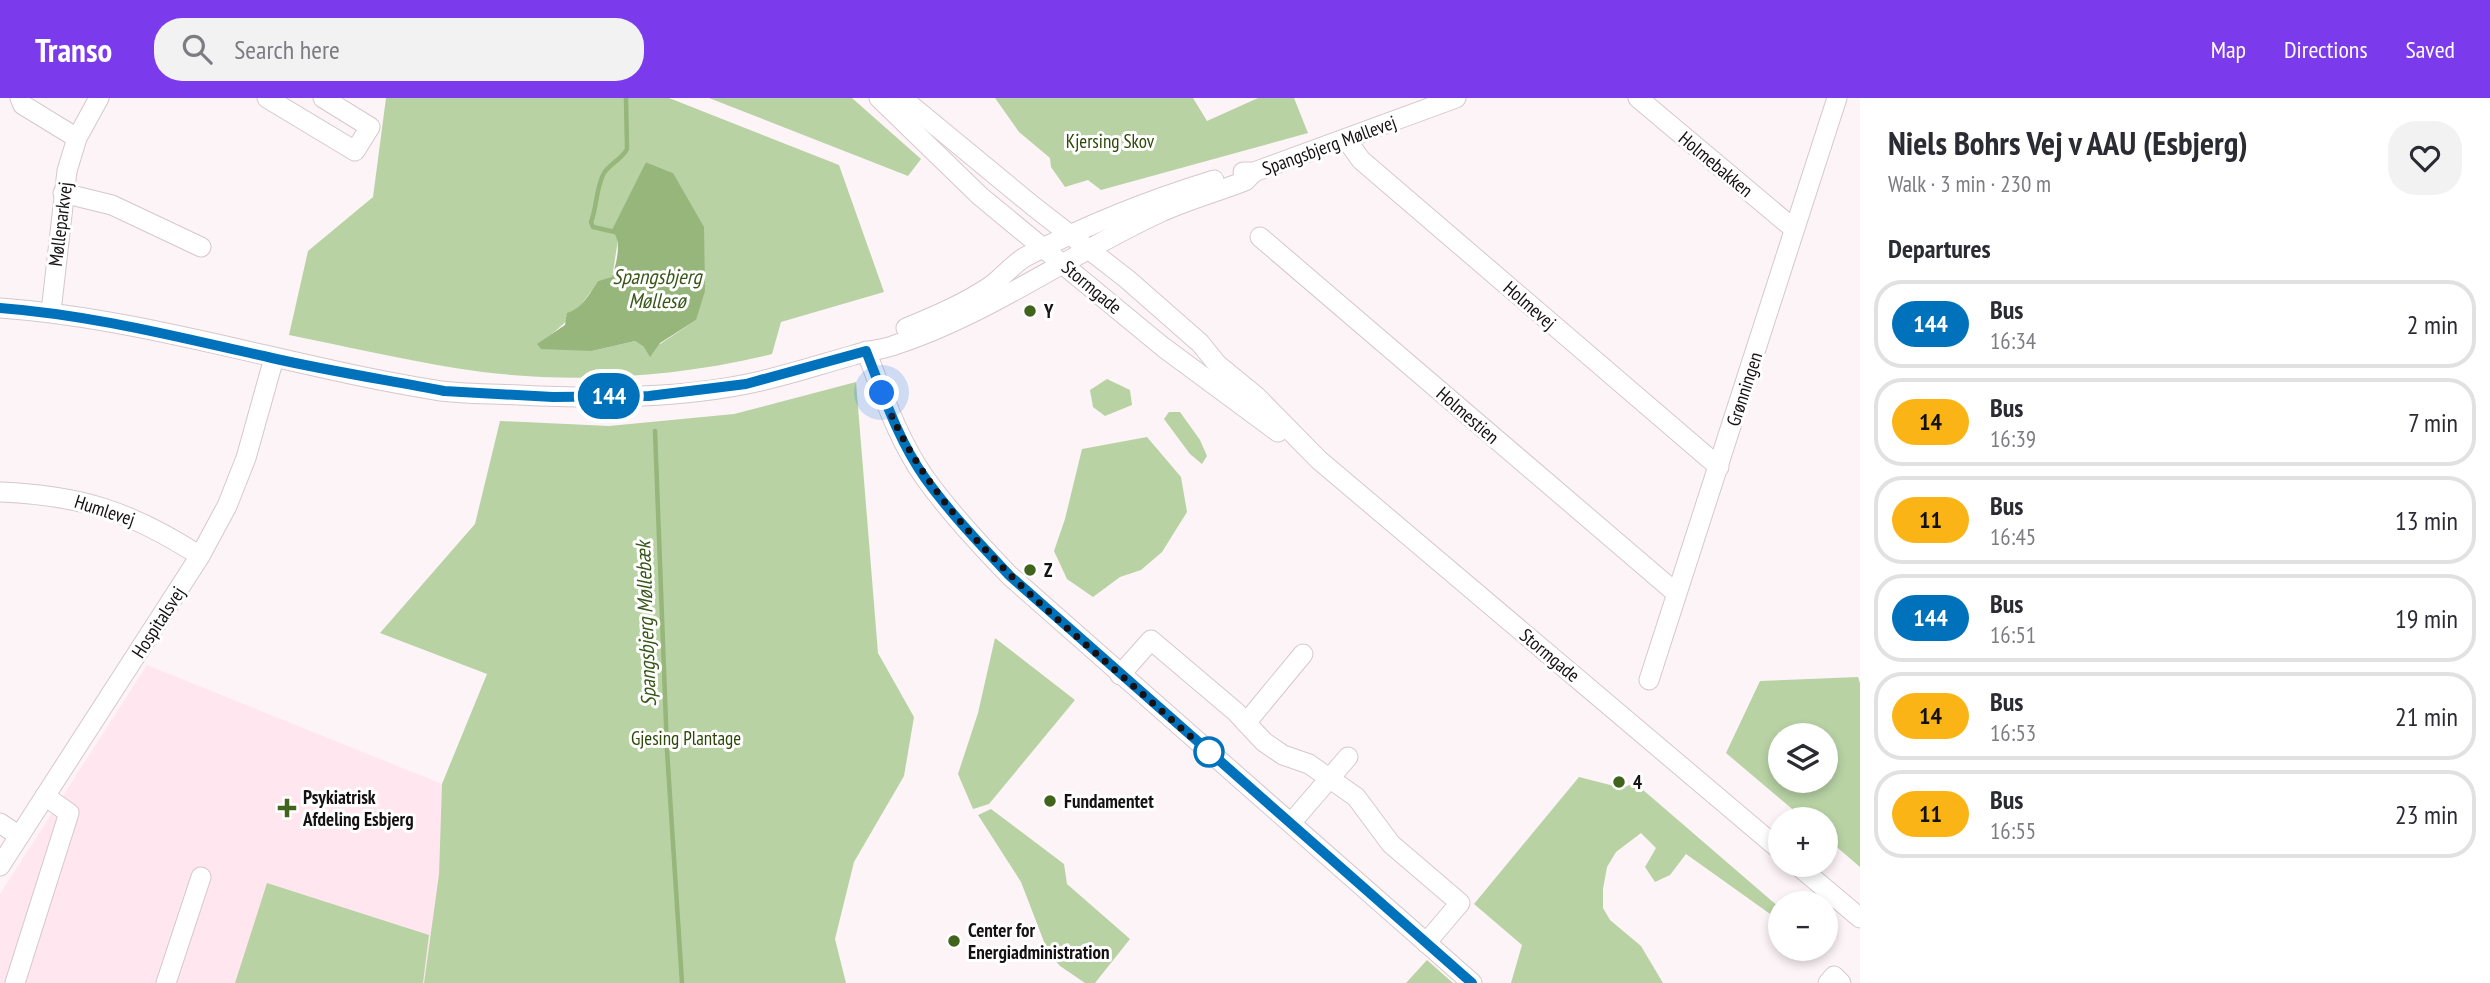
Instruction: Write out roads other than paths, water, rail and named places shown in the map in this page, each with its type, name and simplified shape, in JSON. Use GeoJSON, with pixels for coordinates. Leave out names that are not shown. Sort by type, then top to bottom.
{"type":"FeatureCollection","features":[{"type":"Feature","properties":{"kind":"street","name":"Mølleparkvej"},"geometry":{"type":"LineString","coordinates":[[51,312],[63,193],[77,138],[99,98]]}},
{"type":"Feature","properties":{"kind":"street"},"geometry":{"type":"LineString","coordinates":[[267,98],[355,151],[370,127],[323,98]]}},
{"type":"Feature","properties":{"kind":"street","name":"Stormgade"},"geometry":{"type":"LineString","coordinates":[[879,98],[980,196],[1058,241]]}},
{"type":"Feature","properties":{"kind":"street","name":"Stormgade"},"geometry":{"type":"LineString","coordinates":[[902,98],[1076,257],[1190,352],[1217,364],[1256,396],[1320,460],[1768,840]]}},
{"type":"Feature","properties":{"kind":"street","name":"Holmebakken"},"geometry":{"type":"LineString","coordinates":[[1638,98],[1794,229]]}},
{"type":"Feature","properties":{"kind":"street","name":"Grønningen"},"geometry":{"type":"LineString","coordinates":[[1649,680],[1837,98]]}},
{"type":"Feature","properties":{"kind":"street","name":"Spangsbjerg Møllevej"},"geometry":{"type":"LineString","coordinates":[[866,351],[883,339],[952,308],[992,285],[1022,259],[1151,199],[1240,172],[1254,172],[1448,99]]}},
{"type":"Feature","properties":{"kind":"street"},"geometry":{"type":"LineString","coordinates":[[24,100],[53,124],[77,138]]}},
{"type":"Feature","properties":{"kind":"street","name":"Holmevej"},"geometry":{"type":"LineString","coordinates":[[1346,139],[1361,160],[1719,467]]}},
{"type":"Feature","properties":{"kind":"street","name":"Spangsbjerg Møllevej"},"geometry":{"type":"LineString","coordinates":[[0,308],[51,312],[164,332],[274,358],[444,391],[553,397],[635,396],[746,384],[866,351],[888,348],[981,311],[1160,213],[1245,181],[1254,172]]}},
{"type":"Feature","properties":{"kind":"street"},"geometry":{"type":"LineString","coordinates":[[63,193],[112,205],[201,247]]}},
{"type":"Feature","properties":{"kind":"street","name":"Holmestien"},"geometry":{"type":"LineString","coordinates":[[1259,237],[1676,593]]}},
{"type":"Feature","properties":{"kind":"street"},"geometry":{"type":"LineString","coordinates":[[1058,241],[1067,245],[1076,257]]}},
{"type":"Feature","properties":{"kind":"street","name":"Stormgade"},"geometry":{"type":"LineString","coordinates":[[1076,257],[1163,347],[1245,409],[1320,460]]}},
{"type":"Feature","properties":{"kind":"street"},"geometry":{"type":"LineString","coordinates":[[866,351],[892,418],[924,477],[1010,576],[1472,983]]}},
{"type":"Feature","properties":{"kind":"street","name":"Hospitalsvej"},"geometry":{"type":"LineString","coordinates":[[0,866],[200,556],[226,506],[246,458],[274,358]]}},
{"type":"Feature","properties":{"kind":"street","name":"Humlevej"},"geometry":{"type":"LineString","coordinates":[[0,492],[41,494],[84,501],[125,514],[200,556]]}},
{"type":"Feature","properties":{"kind":"street"},"geometry":{"type":"LineString","coordinates":[[1121,675],[1151,640],[1264,742],[1283,755],[1309,764],[1356,797],[1391,844],[1460,903],[1426,943]]}},
{"type":"Feature","properties":{"kind":"street"},"geometry":{"type":"LineString","coordinates":[[1246,723],[1303,654]]}},
{"type":"Feature","properties":{"kind":"street"},"geometry":{"type":"LineString","coordinates":[[1291,823],[1348,757]]}},
{"type":"Feature","properties":{"kind":"street"},"geometry":{"type":"LineString","coordinates":[[15,983],[69,813],[45,796]]}},
{"type":"Feature","properties":{"kind":"street"},"geometry":{"type":"LineString","coordinates":[[0,823],[19,836]]}},
{"type":"Feature","properties":{"kind":"street"},"geometry":{"type":"LineString","coordinates":[[166,983],[201,877]]}},
{"type":"Feature","properties":{"kind":"street"},"geometry":{"type":"LineString","coordinates":[[1811,877],[1860,918]]}},
{"type":"Feature","properties":{"kind":"street"},"geometry":{"type":"LineString","coordinates":[[1828,983],[1834,976],[1842,983]]}},
{"type":"Feature","properties":{"kind":"water","name":"Spangsbjerg Møllesø"},"geometry":{"type":"Polygon","coordinates":[[[646,162],[673,173],[704,227],[705,291],[696,320],[660,343],[650,357],[644,347],[635,341],[592,351],[541,349],[537,344],[565,325],[567,313],[581,304],[598,281],[612,277],[618,247],[612,230],[646,162]]]}},
{"type":"Feature","properties":{"kind":"waterway","name":"Spangsbjerg Møllebæk"},"geometry":{"type":"LineString","coordinates":[[615,232],[593,227],[591,222],[604,173],[627,149],[626,98]]}},
{"type":"Feature","properties":{"kind":"waterway","name":"Spangsbjerg Møllebæk"},"geometry":{"type":"LineString","coordinates":[[655,431],[667,750],[682,983]]}},
{"type":"Feature","properties":{"kind":"place","name":"Y"},"geometry":{"type":"Point","coordinates":[1030,311]}},
{"type":"Feature","properties":{"kind":"place","name":"Z"},"geometry":{"type":"Point","coordinates":[1030,570]}},
{"type":"Feature","properties":{"kind":"place","name":"4"},"geometry":{"type":"Point","coordinates":[1619,782]}},
{"type":"Feature","properties":{"kind":"place","name":"Fundamentet"},"geometry":{"type":"Point","coordinates":[1050,801]}},
{"type":"Feature","properties":{"kind":"place","name":"Psykiatrisk Afdeling Esbjerg"},"geometry":{"type":"Point","coordinates":[287,808]}},
{"type":"Feature","properties":{"kind":"place","name":"Center for Energiadministration"},"geometry":{"type":"Point","coordinates":[954,941]}},
{"type":"Feature","properties":{"kind":"park label","name":"Kjersing Skov"},"geometry":{"type":"Point","coordinates":[1110,141]}},
{"type":"Feature","properties":{"kind":"park label","name":"Gjesing Plantage"},"geometry":{"type":"Point","coordinates":[686,738]}}]}
